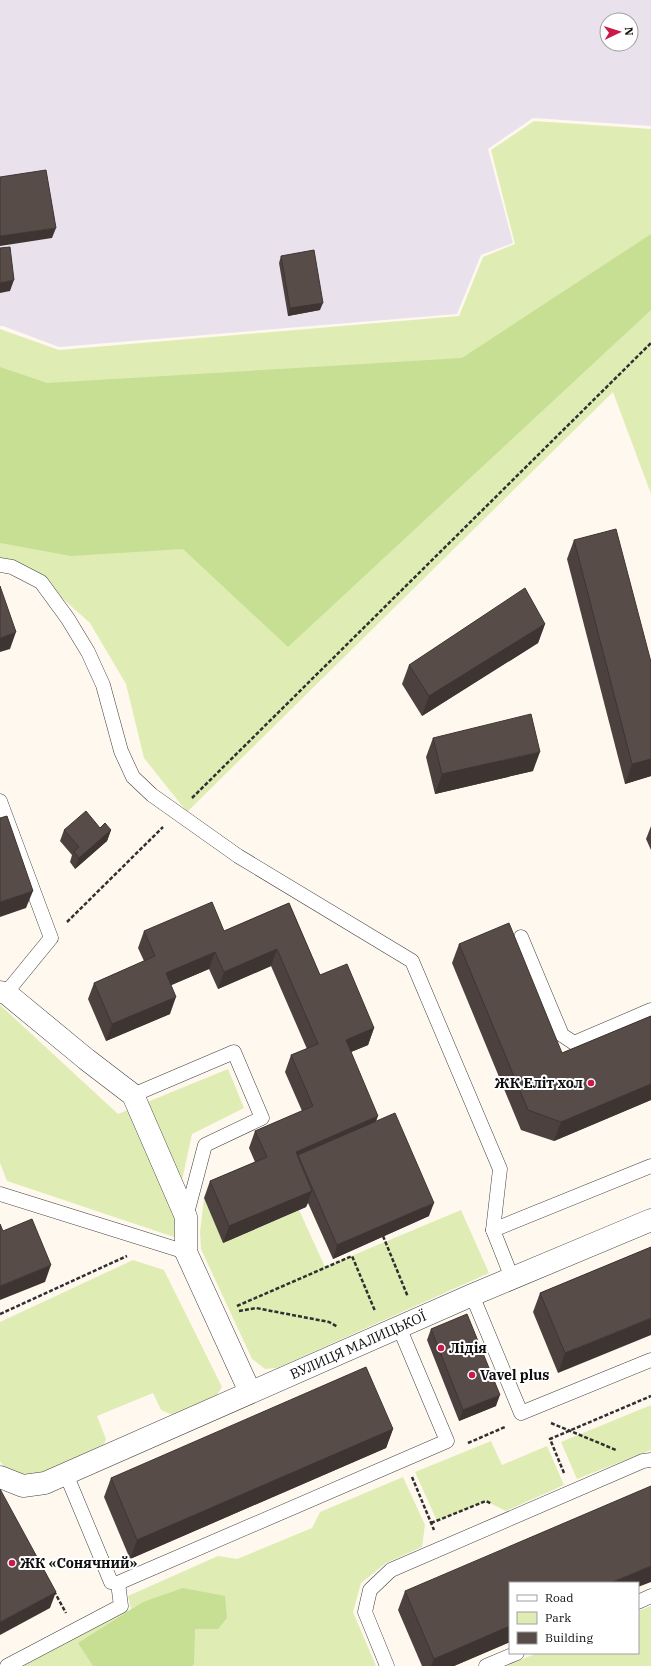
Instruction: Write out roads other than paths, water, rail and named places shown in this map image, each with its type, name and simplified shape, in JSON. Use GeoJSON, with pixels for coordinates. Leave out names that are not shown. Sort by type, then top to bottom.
{"type":"FeatureCollection","features":[{"type":"Feature","properties":{"kind":"street"},"geometry":{"type":"LineString","coordinates":[[3,992],[133,1095],[186,1217],[186,1252],[250,1392]]}},
{"type":"Feature","properties":{"kind":"street","name":"ВУЛИЦЯ МАЛИЦЬКОЇ"},"geometry":{"type":"LineString","coordinates":[[0,1477],[23,1486],[45,1483],[472,1295],[651,1220]]}},
{"type":"Feature","properties":{"kind":"lane"},"geometry":{"type":"LineString","coordinates":[[0,565],[12,567],[41,582],[68,619],[88,652],[103,684],[121,751],[133,777],[152,795],[238,856],[412,961],[500,1169],[493,1230],[512,1278]]}},
{"type":"Feature","properties":{"kind":"lane"},"geometry":{"type":"LineString","coordinates":[[0,801],[51,938],[3,992]]}},
{"type":"Feature","properties":{"kind":"lane"},"geometry":{"type":"LineString","coordinates":[[521,937],[562,1035],[574,1043],[651,1010]]}},
{"type":"Feature","properties":{"kind":"lane"},"geometry":{"type":"LineString","coordinates":[[133,1095],[234,1052],[262,1118],[205,1146],[186,1217]]}},
{"type":"Feature","properties":{"kind":"lane"},"geometry":{"type":"LineString","coordinates":[[493,1230],[651,1166]]}},
{"type":"Feature","properties":{"kind":"lane"},"geometry":{"type":"LineString","coordinates":[[0,1194],[186,1252]]}},
{"type":"Feature","properties":{"kind":"lane"},"geometry":{"type":"LineString","coordinates":[[472,1295],[521,1413],[651,1360]]}},
{"type":"Feature","properties":{"kind":"lane"},"geometry":{"type":"LineString","coordinates":[[66,1474],[111,1582],[118,1583],[447,1441],[392,1331]]}},
{"type":"Feature","properties":{"kind":"lane"},"geometry":{"type":"LineString","coordinates":[[387,1666],[365,1612],[370,1590],[391,1570],[647,1461]]}},
{"type":"Feature","properties":{"kind":"lane"},"geometry":{"type":"LineString","coordinates":[[8,1666],[121,1606],[118,1583]]}},
{"type":"Feature","properties":{"kind":"lane"},"geometry":{"type":"LineString","coordinates":[[639,1602],[651,1596]]}},
{"type":"Feature","properties":{"kind":"lane"},"geometry":{"type":"LineString","coordinates":[[486,1666],[515,1654]]}},
{"type":"Feature","properties":{"kind":"place","name":"ЖК Еліт хол"},"geometry":{"type":"Point","coordinates":[591,1083]}},
{"type":"Feature","properties":{"kind":"place","name":"Лідія"},"geometry":{"type":"Point","coordinates":[441,1348]}},
{"type":"Feature","properties":{"kind":"place","name":"Vavel plus"},"geometry":{"type":"Point","coordinates":[472,1375]}},
{"type":"Feature","properties":{"kind":"place","name":"ЖК «Сонячний»"},"geometry":{"type":"Point","coordinates":[12,1563]}}]}
